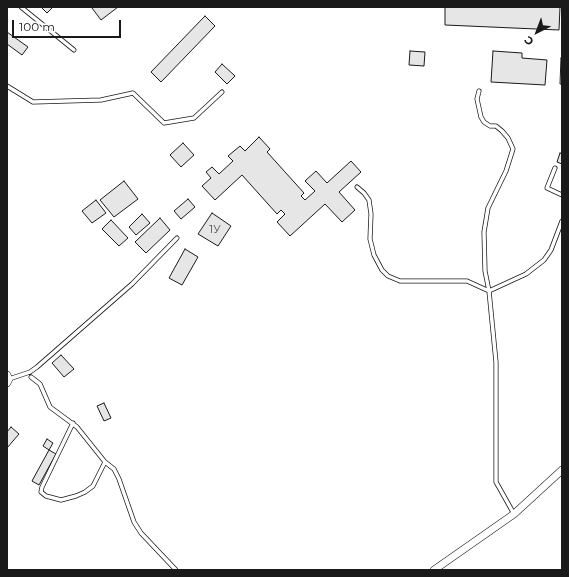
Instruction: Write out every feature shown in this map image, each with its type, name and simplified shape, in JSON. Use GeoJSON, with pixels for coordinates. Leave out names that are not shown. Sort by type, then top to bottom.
{"type":"FeatureCollection","features":[{"type":"Feature","properties":{"kind":"street"},"geometry":{"type":"LineString","coordinates":[[434,570],[514,514],[562,470]]}},
{"type":"Feature","properties":{"kind":"lane"},"geometry":{"type":"LineString","coordinates":[[21,7],[74,50]]}},
{"type":"Feature","properties":{"kind":"lane"},"geometry":{"type":"LineString","coordinates":[[7,86],[33,102],[102,100],[133,93],[164,123],[194,118],[222,92]]}},
{"type":"Feature","properties":{"kind":"lane"},"geometry":{"type":"LineString","coordinates":[[479,92],[477,99],[484,122],[490,126],[496,126],[502,131],[508,138],[513,149],[506,170],[488,208],[484,232],[485,271],[489,291],[496,362],[496,482],[514,514]]}},
{"type":"Feature","properties":{"kind":"lane"},"geometry":{"type":"LineString","coordinates":[[555,168],[547,188],[562,195]]}},
{"type":"Feature","properties":{"kind":"lane"},"geometry":{"type":"LineString","coordinates":[[357,187],[369,200],[371,214],[370,239],[374,255],[382,270],[388,276],[400,281],[467,281],[489,291],[526,274],[544,260],[551,250],[562,220]]}},
{"type":"Feature","properties":{"kind":"lane"},"geometry":{"type":"LineString","coordinates":[[8,379],[30,372],[37,367],[132,284],[177,238]]}},
{"type":"Feature","properties":{"kind":"lane"},"geometry":{"type":"LineString","coordinates":[[31,377],[40,384],[50,407],[73,423],[106,462],[114,469],[119,479],[129,510],[141,533],[176,570]]}},
{"type":"Feature","properties":{"kind":"lane"},"geometry":{"type":"LineString","coordinates":[[73,423],[41,492],[46,496],[60,500],[85,492],[93,486],[106,462]]}},
{"type":"Feature","properties":{"kind":"building"},"geometry":{"type":"Polygon","coordinates":[[[41,7],[53,7],[47,13],[41,7]]]}},
{"type":"Feature","properties":{"kind":"building"},"geometry":{"type":"Polygon","coordinates":[[[118,7],[101,20],[92,8],[118,7]]]}},
{"type":"Feature","properties":{"kind":"building"},"geometry":{"type":"Polygon","coordinates":[[[445,7],[560,7],[559,30],[445,25],[445,7]]]}},
{"type":"Feature","properties":{"kind":"building"},"geometry":{"type":"Polygon","coordinates":[[[205,16],[215,26],[161,82],[151,72],[205,16]]]}},
{"type":"Feature","properties":{"kind":"building"},"geometry":{"type":"Polygon","coordinates":[[[7,32],[28,47],[22,55],[7,44],[7,32]]]}},
{"type":"Feature","properties":{"kind":"building"},"geometry":{"type":"Polygon","coordinates":[[[410,51],[425,52],[424,66],[409,65],[410,51]]]}},
{"type":"Feature","properties":{"kind":"building"},"geometry":{"type":"Polygon","coordinates":[[[493,51],[522,53],[522,58],[547,60],[545,85],[491,82],[493,51]]]}},
{"type":"Feature","properties":{"kind":"building"},"geometry":{"type":"Polygon","coordinates":[[[561,58],[562,84],[560,84],[561,58]]]}},
{"type":"Feature","properties":{"kind":"building"},"geometry":{"type":"Polygon","coordinates":[[[222,64],[235,76],[227,84],[215,72],[222,64]]]}},
{"type":"Feature","properties":{"kind":"building"},"geometry":{"type":"Polygon","coordinates":[[[259,137],[270,149],[267,152],[304,193],[301,196],[305,200],[315,191],[305,181],[316,171],[327,183],[351,161],[361,172],[339,192],[355,210],[342,222],[325,204],[290,236],[277,222],[285,214],[281,210],[277,214],[242,175],[215,200],[202,186],[211,178],[206,172],[212,167],[219,174],[233,161],[228,156],[240,146],[245,151],[259,137]]]}},
{"type":"Feature","properties":{"kind":"building"},"geometry":{"type":"Polygon","coordinates":[[[183,143],[194,155],[181,167],[170,155],[183,143]]]}},
{"type":"Feature","properties":{"kind":"building"},"geometry":{"type":"Polygon","coordinates":[[[560,153],[562,154],[562,164],[557,162],[560,153]]]}},
{"type":"Feature","properties":{"kind":"building"},"geometry":{"type":"Polygon","coordinates":[[[124,181],[138,199],[114,217],[100,200],[124,181]]]}},
{"type":"Feature","properties":{"kind":"building"},"geometry":{"type":"Polygon","coordinates":[[[188,199],[195,207],[181,219],[174,211],[188,199]]]}},
{"type":"Feature","properties":{"kind":"building"},"geometry":{"type":"Polygon","coordinates":[[[96,200],[106,213],[92,223],[82,211],[96,200]]]}},
{"type":"Feature","properties":{"kind":"building"},"geometry":{"type":"Polygon","coordinates":[[[212,213],[231,226],[218,246],[198,234],[212,213]]]}},
{"type":"Feature","properties":{"kind":"building"},"geometry":{"type":"Polygon","coordinates":[[[142,214],[150,223],[136,235],[129,227],[142,214]]]}},
{"type":"Feature","properties":{"kind":"building"},"geometry":{"type":"Polygon","coordinates":[[[160,218],[170,230],[146,253],[135,242],[160,218]]]}},
{"type":"Feature","properties":{"kind":"building"},"geometry":{"type":"Polygon","coordinates":[[[111,220],[128,238],[119,246],[102,229],[111,220]]]}},
{"type":"Feature","properties":{"kind":"building"},"geometry":{"type":"Polygon","coordinates":[[[185,249],[198,257],[182,285],[169,278],[185,249]]]}},
{"type":"Feature","properties":{"kind":"building"},"geometry":{"type":"Polygon","coordinates":[[[61,355],[74,369],[64,377],[52,363],[61,355]]]}},
{"type":"Feature","properties":{"kind":"building"},"geometry":{"type":"Polygon","coordinates":[[[104,403],[111,418],[104,421],[97,406],[104,403]]]}},
{"type":"Feature","properties":{"kind":"building"},"geometry":{"type":"Polygon","coordinates":[[[11,427],[19,434],[7,448],[7,432],[11,427]]]}},
{"type":"Feature","properties":{"kind":"building"},"geometry":{"type":"Polygon","coordinates":[[[47,439],[53,443],[49,450],[43,446],[47,439]]]}},
{"type":"Feature","properties":{"kind":"building"},"geometry":{"type":"Polygon","coordinates":[[[49,450],[56,454],[39,485],[32,481],[49,450]]]}}]}
